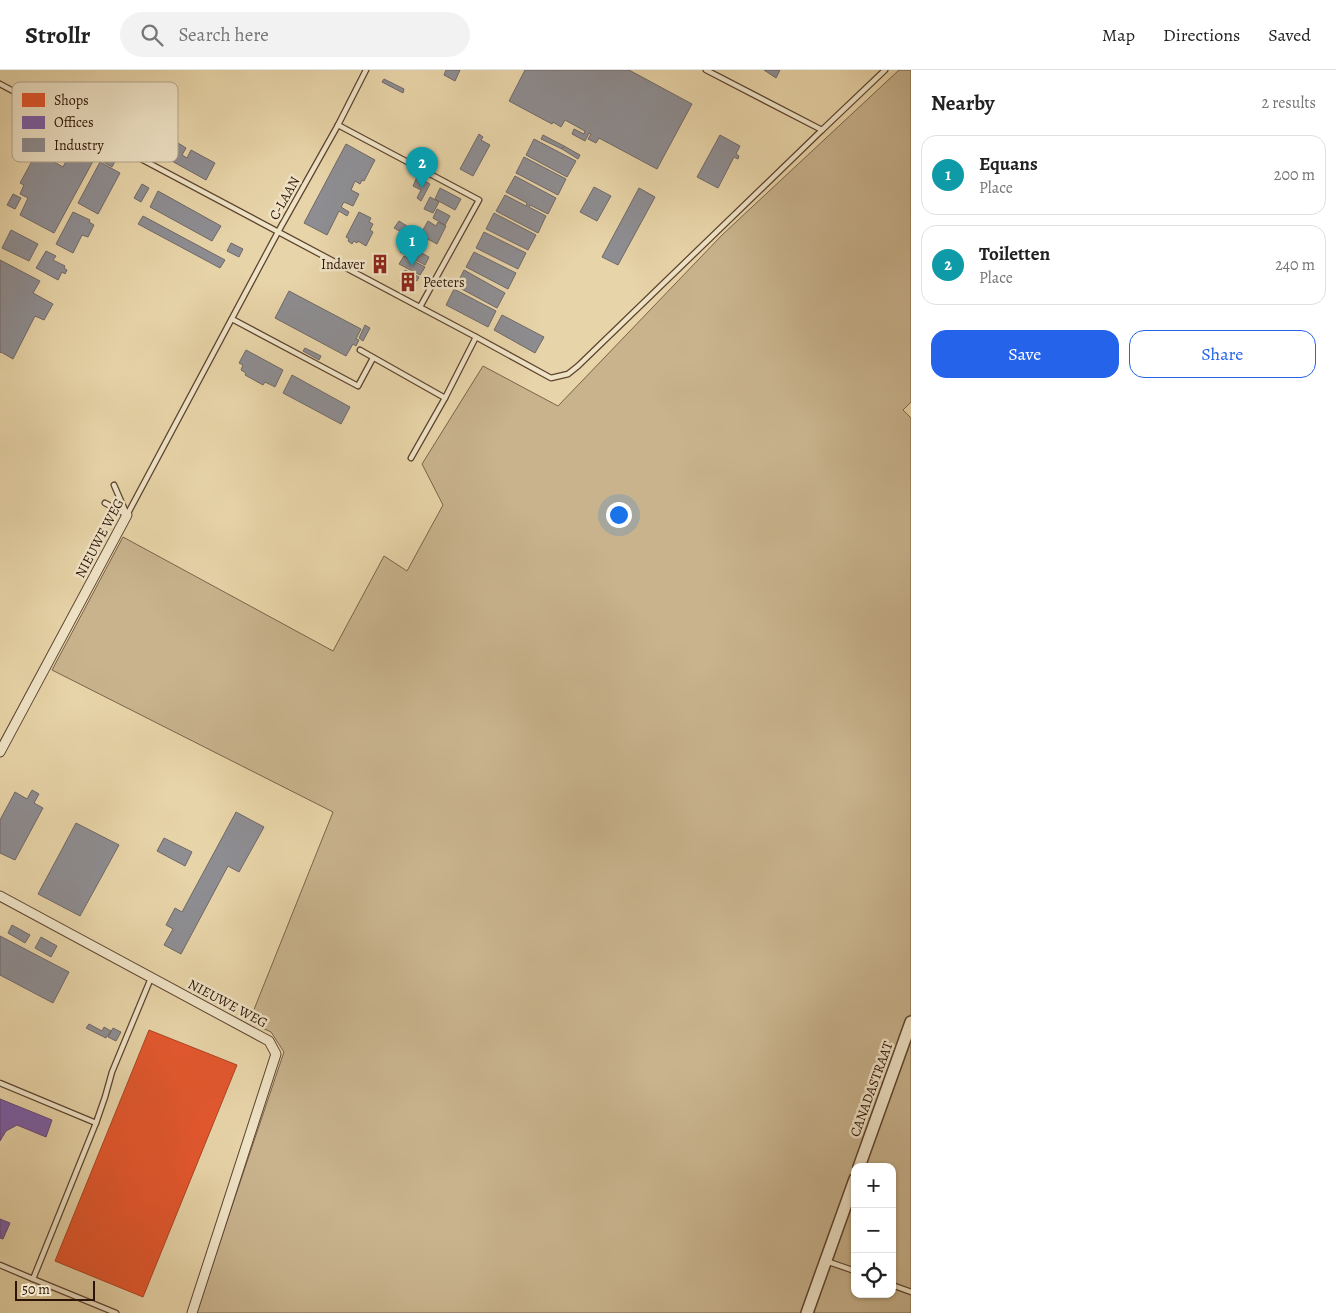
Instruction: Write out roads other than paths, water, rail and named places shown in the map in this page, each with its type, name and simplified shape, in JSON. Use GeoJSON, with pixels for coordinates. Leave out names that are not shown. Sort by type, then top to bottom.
{"type":"FeatureCollection","features":[{"type":"Feature","properties":{"kind":"street","name":"NIEUWE WEG"},"geometry":{"type":"LineString","coordinates":[[0,752],[127,515]]}},
{"type":"Feature","properties":{"kind":"street","name":"NIEUWE WEG"},"geometry":{"type":"LineString","coordinates":[[0,896],[269,1041],[276,1054],[192,1313]]}},
{"type":"Feature","properties":{"kind":"street","name":"CANADASTRAAT"},"geometry":{"type":"LineString","coordinates":[[860,1163],[911,1022]]}},
{"type":"Feature","properties":{"kind":"street"},"geometry":{"type":"LineString","coordinates":[[807,1313],[851,1190]]}},
{"type":"Feature","properties":{"kind":"lane","name":"C-LAAN"},"geometry":{"type":"LineString","coordinates":[[222,337],[366,70]]}},
{"type":"Feature","properties":{"kind":"lane"},"geometry":{"type":"LineString","coordinates":[[706,70],[822,130]]}},
{"type":"Feature","properties":{"kind":"lane"},"geometry":{"type":"LineString","coordinates":[[147,162],[551,378],[568,374],[578,366],[885,70]]}},
{"type":"Feature","properties":{"kind":"lane"},"geometry":{"type":"LineString","coordinates":[[0,84],[12,90]]}},
{"type":"Feature","properties":{"kind":"lane"},"geometry":{"type":"LineString","coordinates":[[338,124],[479,200],[420,307]]}},
{"type":"Feature","properties":{"kind":"lane"},"geometry":{"type":"LineString","coordinates":[[232,318],[358,386],[373,358]]}},
{"type":"Feature","properties":{"kind":"lane","name":"NIEUWE WEG"},"geometry":{"type":"LineString","coordinates":[[127,515],[222,337]]}},
{"type":"Feature","properties":{"kind":"lane"},"geometry":{"type":"LineString","coordinates":[[411,458],[476,337]]}},
{"type":"Feature","properties":{"kind":"lane"},"geometry":{"type":"LineString","coordinates":[[360,350],[444,398]]}},
{"type":"Feature","properties":{"kind":"lane"},"geometry":{"type":"LineString","coordinates":[[114,485],[127,515]]}},
{"type":"Feature","properties":{"kind":"lane"},"geometry":{"type":"LineString","coordinates":[[105,502],[127,515]]}},
{"type":"Feature","properties":{"kind":"lane"},"geometry":{"type":"LineString","coordinates":[[32,1279],[96,1123],[112,1072],[151,978]]}},
{"type":"Feature","properties":{"kind":"lane"},"geometry":{"type":"LineString","coordinates":[[0,1083],[96,1123]]}},
{"type":"Feature","properties":{"kind":"lane"},"geometry":{"type":"LineString","coordinates":[[826,1261],[851,1270]]}},
{"type":"Feature","properties":{"kind":"lane"},"geometry":{"type":"LineString","coordinates":[[0,1265],[116,1313]]}},
{"type":"Feature","properties":{"kind":"lane"},"geometry":{"type":"LineString","coordinates":[[896,1286],[911,1292]]}},
{"type":"Feature","properties":{"kind":"place","name":"Toiletten"},"geometry":{"type":"Point","coordinates":[422,188]}},
{"type":"Feature","properties":{"kind":"place","name":"Indaver"},"geometry":{"type":"Point","coordinates":[380,264]}},
{"type":"Feature","properties":{"kind":"place","name":"Equans"},"geometry":{"type":"Point","coordinates":[412,266]}},
{"type":"Feature","properties":{"kind":"place","name":"Peeters"},"geometry":{"type":"Point","coordinates":[408,282]}}]}
